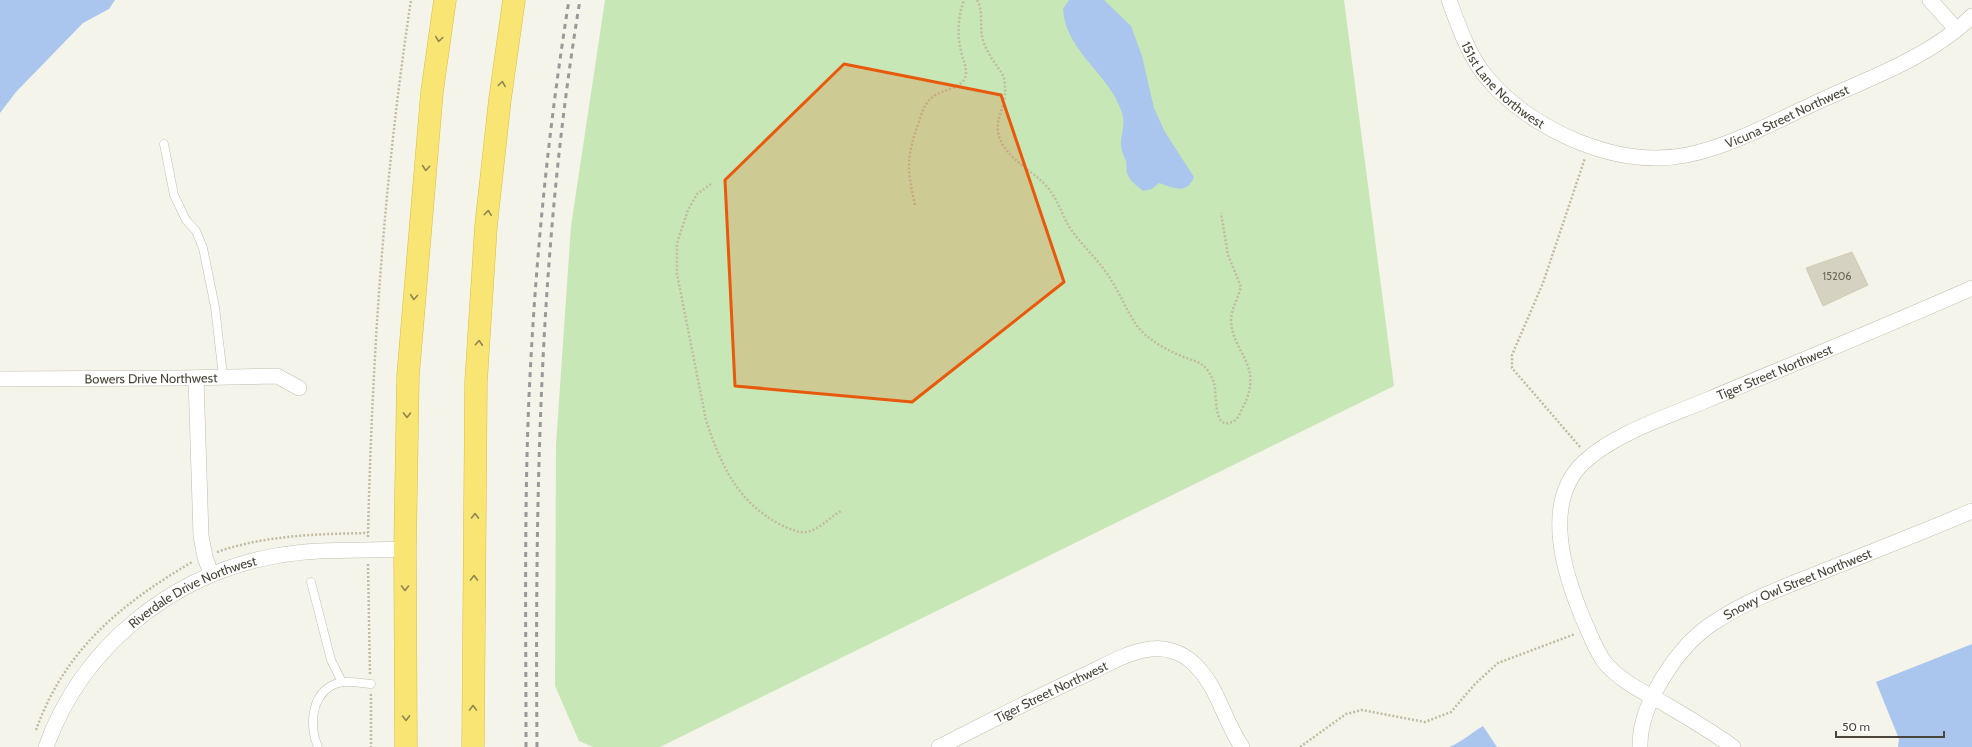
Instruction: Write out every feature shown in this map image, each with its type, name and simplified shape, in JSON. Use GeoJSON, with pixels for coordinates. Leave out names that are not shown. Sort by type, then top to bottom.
{"type":"FeatureCollection","features":[{"type":"Feature","properties":{"kind":"highway"},"geometry":{"type":"LineString","coordinates":[[406,747],[405,549],[408,376],[432,92],[445,0]]}},
{"type":"Feature","properties":{"kind":"highway"},"geometry":{"type":"LineString","coordinates":[[473,747],[476,382],[486,226],[500,99],[514,0]]}},
{"type":"Feature","properties":{"kind":"street","name":"151st Lane Northwest"},"geometry":{"type":"LineString","coordinates":[[1449,0],[1458,26],[1472,54],[1488,78],[1511,100],[1550,128],[1587,144]]}},
{"type":"Feature","properties":{"kind":"street"},"geometry":{"type":"LineString","coordinates":[[1930,0],[1956,29]]}},
{"type":"Feature","properties":{"kind":"street","name":"Vicuna Street Northwest"},"geometry":{"type":"LineString","coordinates":[[1587,144],[1636,158],[1662,158],[1686,155],[1730,143],[1911,60],[1972,16]]}},
{"type":"Feature","properties":{"kind":"street","name":"Tiger Street Northwest"},"geometry":{"type":"LineString","coordinates":[[1733,747],[1707,729],[1617,675],[1606,663],[1595,647],[1573,595],[1565,570],[1561,528],[1562,502],[1569,481],[1586,461],[1616,439],[1886,326],[1972,288]]}},
{"type":"Feature","properties":{"kind":"street","name":"Bowers Drive Northwest"},"geometry":{"type":"LineString","coordinates":[[0,379],[277,376],[299,388]]}},
{"type":"Feature","properties":{"kind":"street"},"geometry":{"type":"LineString","coordinates":[[196,378],[201,536],[205,557],[211,574]]}},
{"type":"Feature","properties":{"kind":"street","name":"Snowy Owl Street Northwest"},"geometry":{"type":"LineString","coordinates":[[1640,747],[1648,706],[1652,697],[1671,665],[1689,642],[1712,624],[1768,593],[1972,511]]}},
{"type":"Feature","properties":{"kind":"street","name":"Riverdale Drive Northwest"},"geometry":{"type":"LineString","coordinates":[[46,747],[53,727],[65,704],[89,668],[107,647],[144,613],[185,587],[211,574],[243,563],[276,555],[323,551],[405,549]]}},
{"type":"Feature","properties":{"kind":"street","name":"Tiger Street Northwest"},"geometry":{"type":"LineString","coordinates":[[939,747],[1046,693],[1114,661],[1135,652],[1152,648],[1168,650],[1184,656],[1194,663],[1204,676],[1232,732],[1242,747]]}},
{"type":"Feature","properties":{"kind":"lane"},"geometry":{"type":"LineString","coordinates":[[164,144],[174,195],[186,220],[196,231],[203,248],[215,307],[223,376]]}},
{"type":"Feature","properties":{"kind":"lane"},"geometry":{"type":"LineString","coordinates":[[311,582],[331,660],[342,682]]}},
{"type":"Feature","properties":{"kind":"lane"},"geometry":{"type":"LineString","coordinates":[[318,747],[314,738],[313,711],[320,696],[331,686],[342,682],[371,684]]}},
{"type":"Feature","properties":{"kind":"path"},"geometry":{"type":"LineString","coordinates":[[368,533],[374,358],[387,181],[398,85],[411,0]]}},
{"type":"Feature","properties":{"kind":"path"},"geometry":{"type":"LineString","coordinates":[[915,205],[908,163],[909,150],[921,115],[926,104],[934,96],[964,80],[966,72],[959,41],[959,19],[964,0]]}},
{"type":"Feature","properties":{"kind":"path"},"geometry":{"type":"LineString","coordinates":[[977,0],[980,6],[983,40],[1004,77],[1005,93],[998,119],[997,130],[1004,147],[1020,164],[1048,188],[1069,227],[1111,280],[1135,324],[1168,350],[1201,362],[1209,372],[1214,383],[1217,413],[1222,422],[1226,424],[1233,422],[1240,414],[1250,389],[1250,375],[1248,364],[1234,334],[1231,320],[1241,287],[1228,255],[1221,213]]}},
{"type":"Feature","properties":{"kind":"path"},"geometry":{"type":"LineString","coordinates":[[1586,461],[1512,368],[1512,355],[1543,283],[1587,144]]}},
{"type":"Feature","properties":{"kind":"path"},"geometry":{"type":"LineString","coordinates":[[711,184],[697,194],[688,210],[677,243],[677,274],[706,420],[712,439],[723,463],[744,498],[768,518],[800,533],[810,531],[820,526],[841,511]]}},
{"type":"Feature","properties":{"kind":"path"},"geometry":{"type":"LineString","coordinates":[[368,564],[371,747]]}},
{"type":"Feature","properties":{"kind":"path"},"geometry":{"type":"LineString","coordinates":[[1300,747],[1346,714],[1362,710],[1425,722],[1451,712],[1475,684],[1498,663],[1588,629]]}},
{"type":"Feature","properties":{"kind":"highlighted area"},"geometry":{"type":"Polygon","coordinates":[[[844,64],[1001,95],[1064,282],[912,402],[735,386],[725,180],[844,64]]]}},
{"type":"Feature","properties":{"kind":"green space"},"geometry":{"type":"Polygon","coordinates":[[[605,0],[1344,0],[1394,386],[660,747],[593,747],[579,741],[555,686],[556,445],[571,226],[605,0]]]}},
{"type":"Feature","properties":{"kind":"water"},"geometry":{"type":"Polygon","coordinates":[[[0,0],[115,0],[109,9],[83,23],[16,92],[0,113],[0,0]]]}},
{"type":"Feature","properties":{"kind":"water"},"geometry":{"type":"Polygon","coordinates":[[[1069,0],[1104,0],[1131,26],[1142,56],[1154,108],[1165,132],[1194,177],[1188,186],[1180,189],[1159,183],[1152,189],[1143,191],[1130,178],[1127,173],[1126,161],[1121,148],[1123,126],[1122,113],[1108,86],[1079,50],[1071,37],[1066,24],[1063,9],[1069,0]]]}},
{"type":"Feature","properties":{"kind":"water"},"geometry":{"type":"Polygon","coordinates":[[[1972,644],[1972,747],[1898,747],[1899,739],[1876,682],[1972,644]]]}},
{"type":"Feature","properties":{"kind":"water"},"geometry":{"type":"Polygon","coordinates":[[[1483,726],[1497,747],[1449,747],[1454,745],[1483,726]]]}},
{"type":"Feature","properties":{"kind":"building"},"geometry":{"type":"Polygon","coordinates":[[[1852,252],[1868,285],[1823,306],[1806,268],[1852,252]]]}},
{"type":"Feature","properties":{"kind":"railway"},"geometry":{"type":"LineString","coordinates":[[526,747],[526,484],[529,397],[543,198],[561,49],[569,0]]}},
{"type":"Feature","properties":{"kind":"railway"},"geometry":{"type":"LineString","coordinates":[[537,747],[537,560],[542,372],[556,186],[566,93],[580,0]]}}]}
